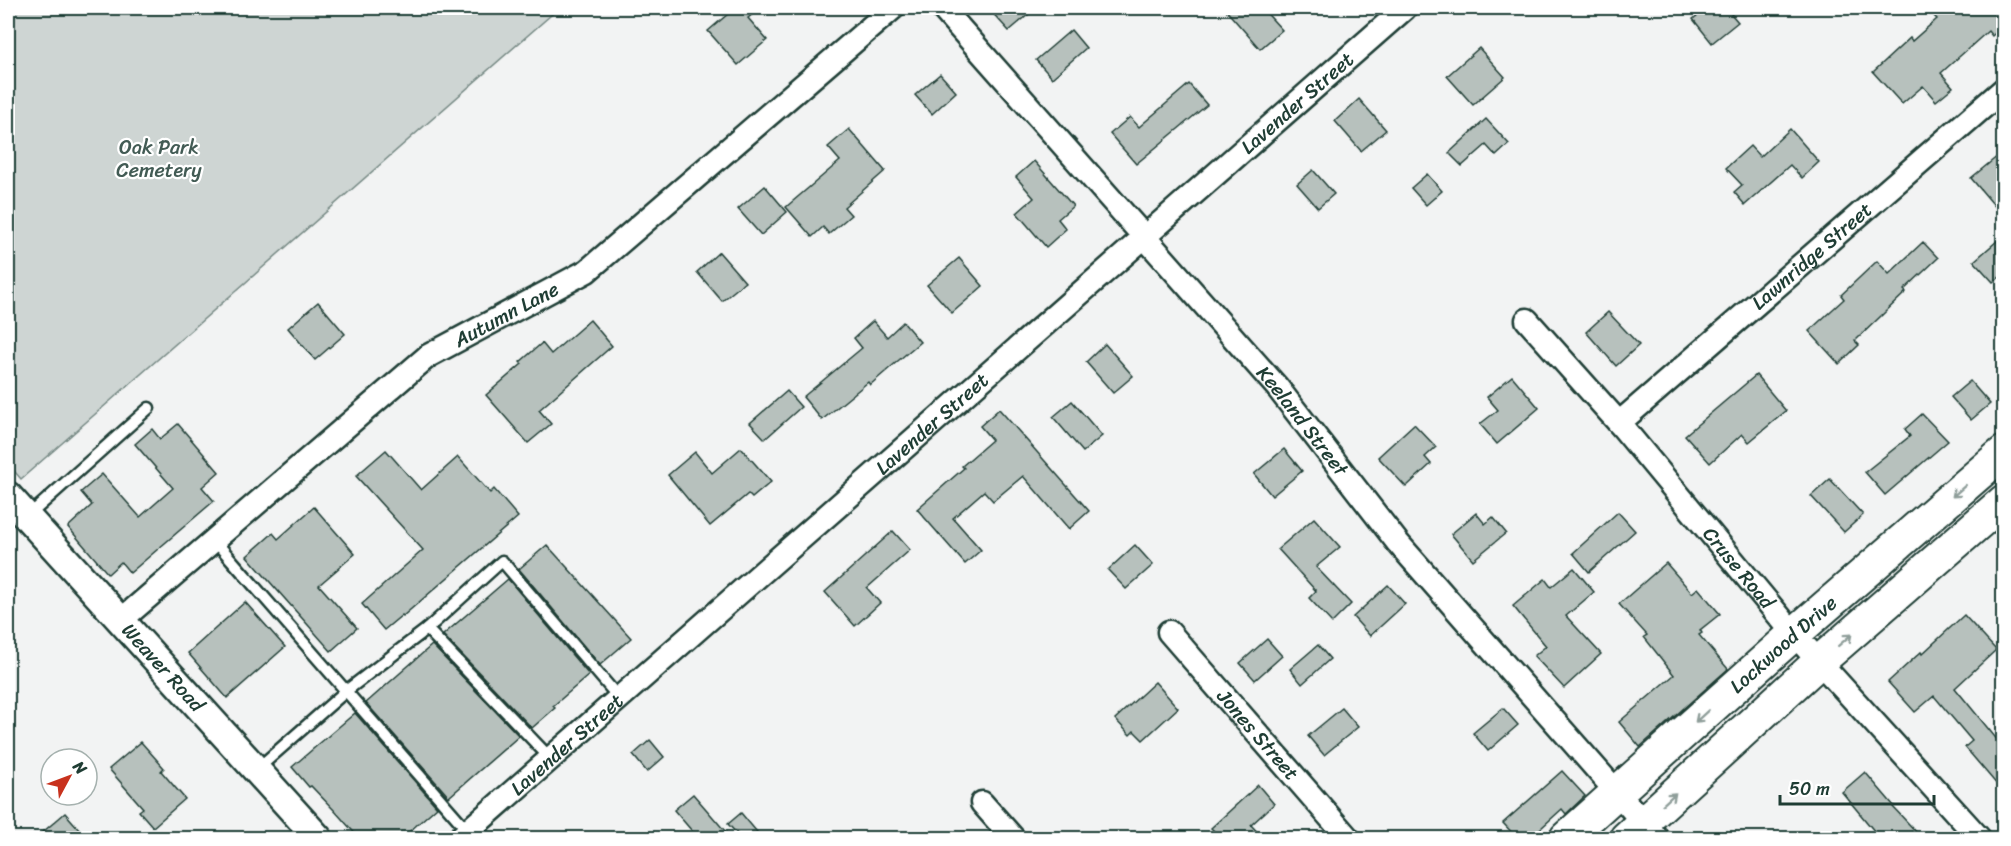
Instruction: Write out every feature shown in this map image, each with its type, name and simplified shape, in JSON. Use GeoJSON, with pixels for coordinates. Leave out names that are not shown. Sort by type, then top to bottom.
{"type":"FeatureCollection","features":[{"type":"Feature","properties":{"kind":"main road","name":"Lockwood Drive"},"geometry":{"type":"LineString","coordinates":[[1566,838],[1794,634],[2004,452]]}},
{"type":"Feature","properties":{"kind":"main road","name":"Lockwood Drive"},"geometry":{"type":"LineString","coordinates":[[1642,833],[1819,662],[2004,501]]}},
{"type":"Feature","properties":{"kind":"street","name":"Autumn Lane"},"geometry":{"type":"LineString","coordinates":[[120,621],[428,356],[587,271],[893,8]]}},
{"type":"Feature","properties":{"kind":"street","name":"Keeland Street"},"geometry":{"type":"LineString","coordinates":[[942,8],[1277,387],[1398,543],[1617,793],[1642,833]]}},
{"type":"Feature","properties":{"kind":"street","name":"Lavender Street"},"geometry":{"type":"LineString","coordinates":[[465,835],[1405,8]]}},
{"type":"Feature","properties":{"kind":"street","name":"Lawnridge Street"},"geometry":{"type":"LineString","coordinates":[[1619,423],[2004,89]]}},
{"type":"Feature","properties":{"kind":"street","name":"Cruse Road"},"geometry":{"type":"LineString","coordinates":[[1527,320],[1619,423],[1794,634],[1979,838]]}},
{"type":"Feature","properties":{"kind":"street","name":"Weaver Road"},"geometry":{"type":"LineString","coordinates":[[8,496],[318,838]]}},
{"type":"Feature","properties":{"kind":"street","name":"Jones Street"},"geometry":{"type":"LineString","coordinates":[[1169,632],[1348,838]]}},
{"type":"Feature","properties":{"kind":"street"},"geometry":{"type":"LineString","coordinates":[[982,803],[1013,838]]}},
{"type":"Feature","properties":{"kind":"lane"},"geometry":{"type":"LineString","coordinates":[[27,517],[149,408]]}},
{"type":"Feature","properties":{"kind":"lane"},"geometry":{"type":"LineString","coordinates":[[215,541],[346,691],[465,835]]}},
{"type":"Feature","properties":{"kind":"lane"},"geometry":{"type":"LineString","coordinates":[[256,770],[346,691],[427,629],[501,561],[619,698]]}},
{"type":"Feature","properties":{"kind":"lane"},"geometry":{"type":"LineString","coordinates":[[427,629],[551,759]]}},
{"type":"Feature","properties":{"kind":"green space","name":"Oak Park Cemetery"},"geometry":{"type":"Polygon","coordinates":[[[8,8],[559,8],[21,479],[8,464],[8,8]]]}},
{"type":"Feature","properties":{"kind":"building"},"geometry":{"type":"Polygon","coordinates":[[[735,8],[760,8],[748,18],[767,40],[738,65],[708,31],[735,8]]]}},
{"type":"Feature","properties":{"kind":"building"},"geometry":{"type":"Polygon","coordinates":[[[988,8],[1036,8],[1009,31],[988,8]]]}},
{"type":"Feature","properties":{"kind":"building"},"geometry":{"type":"Polygon","coordinates":[[[1224,8],[1262,8],[1282,30],[1260,49],[1224,8]]]}},
{"type":"Feature","properties":{"kind":"building"},"geometry":{"type":"Polygon","coordinates":[[[1707,8],[1726,8],[1738,22],[1712,43],[1693,19],[1707,8]]]}},
{"type":"Feature","properties":{"kind":"building"},"geometry":{"type":"Polygon","coordinates":[[[1926,8],[2004,8],[2004,25],[1992,36],[1988,31],[1941,73],[1953,87],[1936,101],[1923,86],[1902,104],[1873,72],[1910,38],[1912,41],[1937,19],[1926,8]]]}},
{"type":"Feature","properties":{"kind":"building"},"geometry":{"type":"Polygon","coordinates":[[[1071,30],[1086,48],[1052,78],[1036,60],[1071,30]]]}},
{"type":"Feature","properties":{"kind":"building"},"geometry":{"type":"Polygon","coordinates":[[[1479,48],[1505,77],[1473,105],[1447,76],[1479,48]]]}},
{"type":"Feature","properties":{"kind":"building"},"geometry":{"type":"Polygon","coordinates":[[[940,74],[956,92],[932,114],[915,95],[940,74]]]}},
{"type":"Feature","properties":{"kind":"building"},"geometry":{"type":"Polygon","coordinates":[[[1189,84],[1207,105],[1136,164],[1110,134],[1130,117],[1139,127],[1189,84]]]}},
{"type":"Feature","properties":{"kind":"building"},"geometry":{"type":"Polygon","coordinates":[[[1359,99],[1386,130],[1361,151],[1335,121],[1359,99]]]}},
{"type":"Feature","properties":{"kind":"building"},"geometry":{"type":"Polygon","coordinates":[[[1486,119],[1509,144],[1496,156],[1486,145],[1462,166],[1449,153],[1486,119]]]}},
{"type":"Feature","properties":{"kind":"building"},"geometry":{"type":"Polygon","coordinates":[[[849,129],[885,171],[844,207],[851,215],[829,234],[823,227],[812,237],[786,207],[840,161],[828,147],[849,129]]]}},
{"type":"Feature","properties":{"kind":"building"},"geometry":{"type":"Polygon","coordinates":[[[1790,129],[1819,162],[1802,178],[1790,165],[1745,205],[1734,192],[1742,185],[1726,168],[1750,146],[1760,157],[1790,129]]]}},
{"type":"Feature","properties":{"kind":"building"},"geometry":{"type":"Polygon","coordinates":[[[2004,151],[2004,217],[1971,178],[2004,151]]]}},
{"type":"Feature","properties":{"kind":"building"},"geometry":{"type":"Polygon","coordinates":[[[1034,161],[1073,206],[1058,219],[1066,229],[1046,247],[1017,213],[1034,198],[1016,177],[1034,161]]]}},
{"type":"Feature","properties":{"kind":"building"},"geometry":{"type":"Polygon","coordinates":[[[1313,170],[1334,194],[1318,208],[1297,184],[1313,170]]]}},
{"type":"Feature","properties":{"kind":"building"},"geometry":{"type":"Polygon","coordinates":[[[1427,174],[1442,191],[1426,205],[1411,188],[1427,174]]]}},
{"type":"Feature","properties":{"kind":"building"},"geometry":{"type":"Polygon","coordinates":[[[765,186],[787,212],[761,235],[738,209],[765,186]]]}},
{"type":"Feature","properties":{"kind":"building"},"geometry":{"type":"Polygon","coordinates":[[[2004,235],[2004,274],[1993,282],[1974,261],[2004,235]]]}},
{"type":"Feature","properties":{"kind":"building"},"geometry":{"type":"Polygon","coordinates":[[[1923,242],[1938,258],[1855,341],[1859,345],[1839,364],[1809,331],[1844,299],[1841,295],[1877,261],[1889,274],[1923,242]]]}},
{"type":"Feature","properties":{"kind":"building"},"geometry":{"type":"Polygon","coordinates":[[[719,252],[745,282],[722,301],[697,272],[719,252]]]}},
{"type":"Feature","properties":{"kind":"building"},"geometry":{"type":"Polygon","coordinates":[[[959,258],[983,286],[952,313],[927,285],[959,258]]]}},
{"type":"Feature","properties":{"kind":"building"},"geometry":{"type":"Polygon","coordinates":[[[318,302],[345,334],[315,360],[288,328],[318,302]]]}},
{"type":"Feature","properties":{"kind":"building"},"geometry":{"type":"Polygon","coordinates":[[[1608,312],[1639,345],[1616,366],[1586,332],[1608,312]]]}},
{"type":"Feature","properties":{"kind":"building"},"geometry":{"type":"Polygon","coordinates":[[[590,320],[612,346],[539,410],[551,424],[528,443],[486,395],[542,343],[551,354],[590,320]]]}},
{"type":"Feature","properties":{"kind":"building"},"geometry":{"type":"Polygon","coordinates":[[[873,321],[887,337],[903,322],[920,342],[870,385],[868,382],[822,420],[803,397],[862,348],[854,338],[873,321]]]}},
{"type":"Feature","properties":{"kind":"building"},"geometry":{"type":"Polygon","coordinates":[[[1105,344],[1133,376],[1113,393],[1086,362],[1105,344]]]}},
{"type":"Feature","properties":{"kind":"building"},"geometry":{"type":"Polygon","coordinates":[[[1756,375],[1786,411],[1749,442],[1742,434],[1710,463],[1685,435],[1756,375]]]}},
{"type":"Feature","properties":{"kind":"building"},"geometry":{"type":"Polygon","coordinates":[[[1512,376],[1539,408],[1497,444],[1480,424],[1498,410],[1487,397],[1512,376]]]}},
{"type":"Feature","properties":{"kind":"building"},"geometry":{"type":"Polygon","coordinates":[[[1970,381],[1990,404],[1971,420],[1951,397],[1970,381]]]}},
{"type":"Feature","properties":{"kind":"building"},"geometry":{"type":"Polygon","coordinates":[[[787,391],[801,407],[765,439],[750,423],[787,391]]]}},
{"type":"Feature","properties":{"kind":"building"},"geometry":{"type":"Polygon","coordinates":[[[1072,401],[1102,436],[1083,452],[1053,417],[1072,401]]]}},
{"type":"Feature","properties":{"kind":"building"},"geometry":{"type":"Polygon","coordinates":[[[999,409],[1089,511],[1069,529],[1023,476],[993,501],[984,491],[953,518],[981,550],[965,564],[917,509],[992,440],[980,426],[999,409]]]}},
{"type":"Feature","properties":{"kind":"building"},"geometry":{"type":"Polygon","coordinates":[[[1922,414],[1948,441],[1885,495],[1865,472],[1910,436],[1905,429],[1922,414]]]}},
{"type":"Feature","properties":{"kind":"building"},"geometry":{"type":"Polygon","coordinates":[[[178,424],[219,472],[202,487],[214,501],[130,573],[121,562],[108,574],[68,527],[92,505],[81,492],[102,474],[140,517],[173,488],[135,444],[152,429],[160,439],[178,424]]]}},
{"type":"Feature","properties":{"kind":"building"},"geometry":{"type":"Polygon","coordinates":[[[1414,424],[1436,447],[1425,457],[1431,464],[1406,487],[1378,457],[1414,424]]]}},
{"type":"Feature","properties":{"kind":"building"},"geometry":{"type":"Polygon","coordinates":[[[741,448],[771,482],[752,498],[748,494],[710,526],[668,475],[695,452],[712,473],[741,448]]]}},
{"type":"Feature","properties":{"kind":"building"},"geometry":{"type":"Polygon","coordinates":[[[1284,449],[1302,471],[1272,496],[1254,474],[1284,449]]]}},
{"type":"Feature","properties":{"kind":"building"},"geometry":{"type":"Polygon","coordinates":[[[386,450],[421,490],[458,457],[490,493],[494,489],[518,517],[384,630],[362,604],[423,550],[356,476],[386,450]]]}},
{"type":"Feature","properties":{"kind":"building"},"geometry":{"type":"Polygon","coordinates":[[[1830,479],[1863,515],[1844,532],[1811,496],[1830,479]]]}},
{"type":"Feature","properties":{"kind":"building"},"geometry":{"type":"Polygon","coordinates":[[[314,507],[355,554],[319,585],[357,628],[331,651],[247,556],[273,533],[278,539],[314,507]]]}},
{"type":"Feature","properties":{"kind":"building"},"geometry":{"type":"Polygon","coordinates":[[[1618,512],[1635,531],[1589,572],[1573,553],[1618,512]]]}},
{"type":"Feature","properties":{"kind":"building"},"geometry":{"type":"Polygon","coordinates":[[[1476,513],[1485,524],[1493,517],[1506,533],[1473,560],[1451,534],[1476,513]]]}},
{"type":"Feature","properties":{"kind":"building"},"geometry":{"type":"Polygon","coordinates":[[[1314,518],[1340,547],[1316,567],[1351,604],[1332,623],[1309,598],[1316,591],[1278,549],[1314,518]]]}},
{"type":"Feature","properties":{"kind":"building"},"geometry":{"type":"Polygon","coordinates":[[[893,531],[910,550],[867,588],[880,603],[855,626],[825,592],[893,531]]]}},
{"type":"Feature","properties":{"kind":"building"},"geometry":{"type":"Polygon","coordinates":[[[547,545],[631,638],[600,665],[519,569],[547,545]]]}},
{"type":"Feature","properties":{"kind":"building"},"geometry":{"type":"Polygon","coordinates":[[[1135,545],[1153,565],[1126,589],[1108,570],[1135,545]]]}},
{"type":"Feature","properties":{"kind":"building"},"geometry":{"type":"Polygon","coordinates":[[[1666,563],[1692,593],[1698,588],[1720,614],[1700,630],[1702,633],[1699,635],[1728,669],[1640,747],[1619,722],[1674,675],[1644,637],[1647,635],[1619,604],[1666,563]]]}},
{"type":"Feature","properties":{"kind":"building"},"geometry":{"type":"Polygon","coordinates":[[[1574,568],[1594,592],[1566,616],[1601,654],[1564,688],[1534,656],[1546,646],[1513,606],[1545,579],[1551,587],[1574,568]]]}},
{"type":"Feature","properties":{"kind":"building"},"geometry":{"type":"Polygon","coordinates":[[[508,579],[589,675],[553,706],[555,708],[532,728],[443,635],[508,579]]]}},
{"type":"Feature","properties":{"kind":"building"},"geometry":{"type":"Polygon","coordinates":[[[1388,585],[1405,604],[1370,636],[1353,617],[1388,585]]]}},
{"type":"Feature","properties":{"kind":"building"},"geometry":{"type":"Polygon","coordinates":[[[245,602],[285,647],[227,698],[188,653],[245,602]]]}},
{"type":"Feature","properties":{"kind":"building"},"geometry":{"type":"Polygon","coordinates":[[[1964,615],[1996,650],[1955,688],[2004,748],[2004,793],[1965,747],[1972,741],[1934,696],[1915,712],[1888,682],[1964,615]]]}},
{"type":"Feature","properties":{"kind":"building"},"geometry":{"type":"Polygon","coordinates":[[[1267,639],[1282,656],[1255,680],[1240,663],[1267,639]]]}},
{"type":"Feature","properties":{"kind":"building"},"geometry":{"type":"Polygon","coordinates":[[[432,645],[519,736],[449,797],[366,703],[432,645]]]}},
{"type":"Feature","properties":{"kind":"building"},"geometry":{"type":"Polygon","coordinates":[[[1318,645],[1330,659],[1302,684],[1290,669],[1318,645]]]}},
{"type":"Feature","properties":{"kind":"building"},"geometry":{"type":"Polygon","coordinates":[[[1155,682],[1178,708],[1143,740],[1134,731],[1130,735],[1115,719],[1155,682]]]}},
{"type":"Feature","properties":{"kind":"building"},"geometry":{"type":"Polygon","coordinates":[[[1342,708],[1358,727],[1324,755],[1308,736],[1342,708]]]}},
{"type":"Feature","properties":{"kind":"building"},"geometry":{"type":"Polygon","coordinates":[[[1503,708],[1518,725],[1488,751],[1473,733],[1503,708]]]}},
{"type":"Feature","properties":{"kind":"building"},"geometry":{"type":"Polygon","coordinates":[[[355,713],[437,807],[402,838],[359,838],[292,767],[355,713]]]}},
{"type":"Feature","properties":{"kind":"building"},"geometry":{"type":"Polygon","coordinates":[[[650,740],[664,757],[647,772],[633,755],[650,740]]]}},
{"type":"Feature","properties":{"kind":"building"},"geometry":{"type":"Polygon","coordinates":[[[141,742],[164,768],[161,771],[185,799],[153,827],[139,811],[143,808],[109,769],[141,742]]]}},
{"type":"Feature","properties":{"kind":"building"},"geometry":{"type":"Polygon","coordinates":[[[1562,771],[1585,796],[1566,814],[1562,809],[1530,838],[1517,838],[1503,823],[1562,771]]]}},
{"type":"Feature","properties":{"kind":"building"},"geometry":{"type":"Polygon","coordinates":[[[1865,772],[1922,838],[1880,838],[1842,792],[1865,772]]]}},
{"type":"Feature","properties":{"kind":"building"},"geometry":{"type":"Polygon","coordinates":[[[1258,785],[1274,804],[1251,825],[1263,838],[1221,838],[1211,828],[1258,785]]]}},
{"type":"Feature","properties":{"kind":"building"},"geometry":{"type":"Polygon","coordinates":[[[693,794],[731,838],[698,838],[674,810],[693,794]]]}},
{"type":"Feature","properties":{"kind":"building"},"geometry":{"type":"Polygon","coordinates":[[[65,813],[87,838],[36,838],[65,813]]]}},
{"type":"Feature","properties":{"kind":"building"},"geometry":{"type":"Polygon","coordinates":[[[741,813],[762,838],[741,838],[728,824],[741,813]]]}}]}
